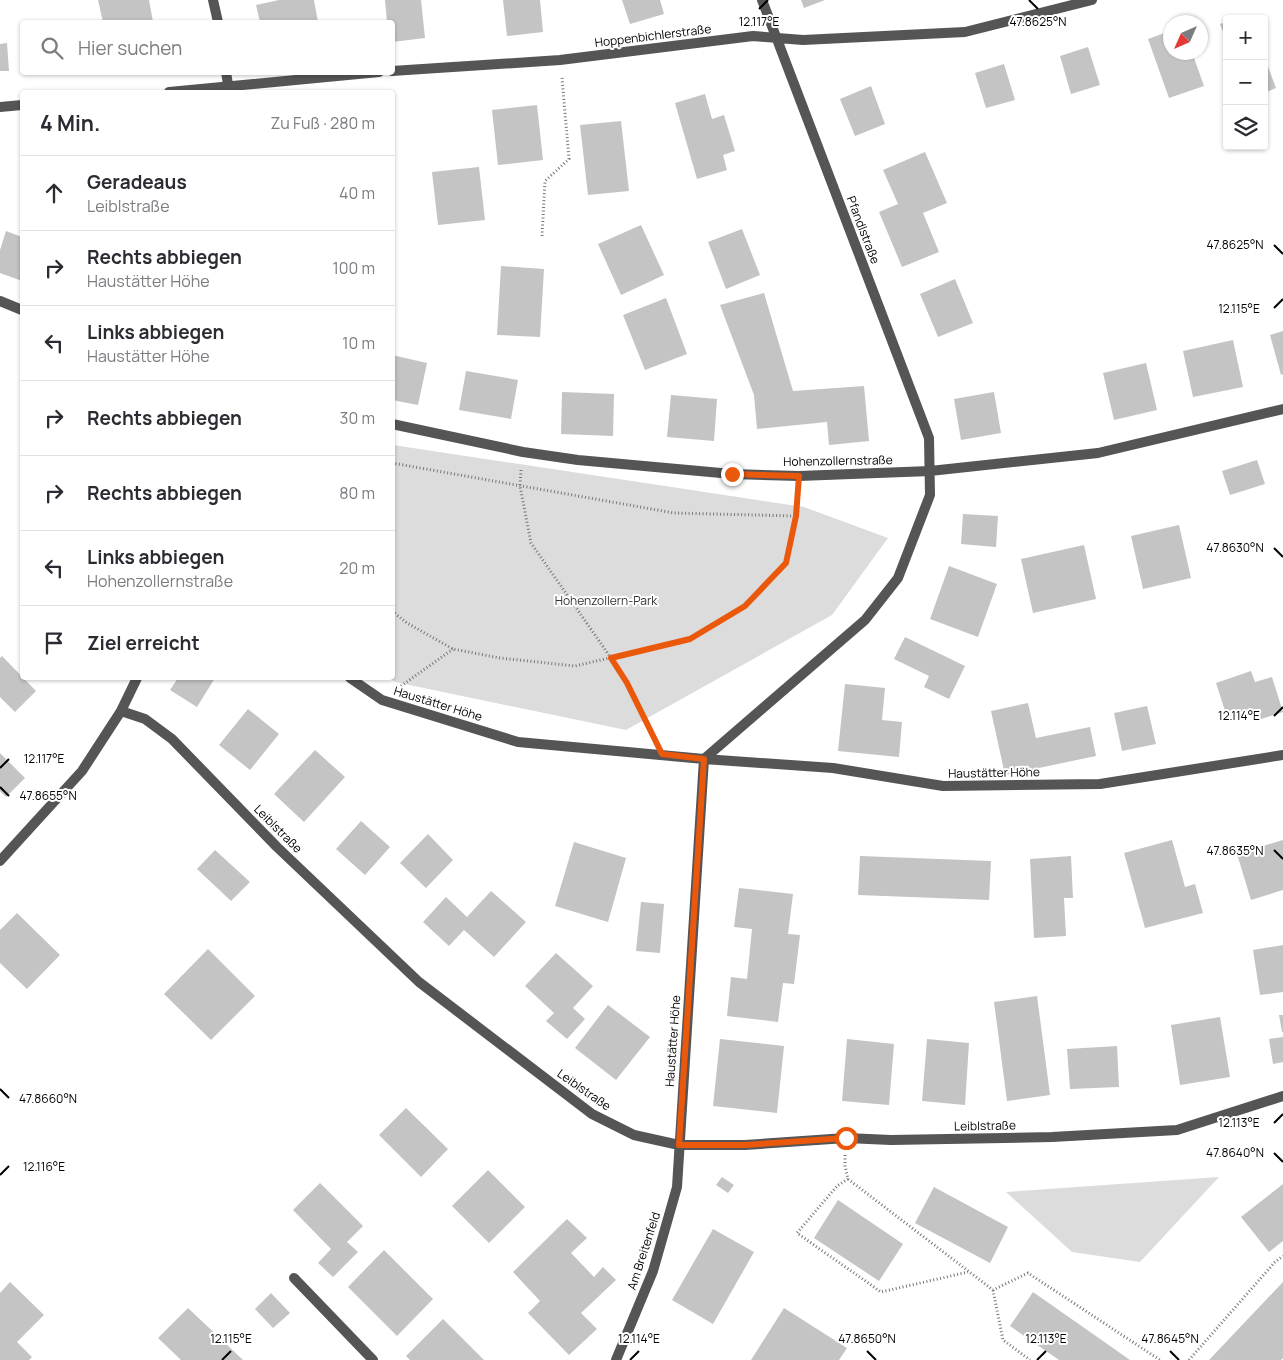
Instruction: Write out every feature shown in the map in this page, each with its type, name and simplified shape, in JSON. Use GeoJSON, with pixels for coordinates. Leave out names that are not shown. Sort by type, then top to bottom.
{"type":"FeatureCollection","features":[{"type":"Feature","properties":{"kind":"street"},"geometry":{"type":"LineString","coordinates":[[213,0],[218,20]]}},
{"type":"Feature","properties":{"kind":"street","name":"Pfandlstraße"},"geometry":{"type":"LineString","coordinates":[[762,0],[928,438],[930,471]]}},
{"type":"Feature","properties":{"kind":"street","name":"Hoppenbichlerstraße"},"geometry":{"type":"LineString","coordinates":[[395,71],[560,60],[753,36],[803,40],[965,32],[1092,0]]}},
{"type":"Feature","properties":{"kind":"street"},"geometry":{"type":"LineString","coordinates":[[227,75],[229,89]]}},
{"type":"Feature","properties":{"kind":"street"},"geometry":{"type":"LineString","coordinates":[[209,90],[353,75]]}},
{"type":"Feature","properties":{"kind":"street"},"geometry":{"type":"LineString","coordinates":[[0,107],[20,105]]}},
{"type":"Feature","properties":{"kind":"street"},"geometry":{"type":"LineString","coordinates":[[0,301],[20,309]]}},
{"type":"Feature","properties":{"kind":"street","name":"Hohenzollernstraße"},"geometry":{"type":"LineString","coordinates":[[395,425],[523,452],[652,468],[732,474],[799,476],[930,471],[1098,453],[1283,409]]}},
{"type":"Feature","properties":{"kind":"street"},"geometry":{"type":"LineString","coordinates":[[704,759],[865,620],[898,578],[930,495],[930,471]]}},
{"type":"Feature","properties":{"kind":"street"},"geometry":{"type":"LineString","coordinates":[[0,861],[82,771],[121,711],[136,680]]}},
{"type":"Feature","properties":{"kind":"street","name":"Haustätter Höhe"},"geometry":{"type":"LineString","coordinates":[[353,680],[382,700],[518,742],[704,759],[833,768],[943,786],[1100,784],[1283,755]]}},
{"type":"Feature","properties":{"kind":"street","name":"Leiblstraße"},"geometry":{"type":"LineString","coordinates":[[121,711],[145,719],[172,739],[277,847],[420,982],[592,1114],[634,1135],[679,1145],[745,1145],[846,1138],[892,1140],[1052,1137],[1177,1130],[1283,1096]]}},
{"type":"Feature","properties":{"kind":"street","name":"Haustätter Höhe"},"geometry":{"type":"LineString","coordinates":[[679,1145],[704,759]]}},
{"type":"Feature","properties":{"kind":"street","name":"Am Breitenfeld"},"geometry":{"type":"LineString","coordinates":[[616,1360],[655,1262],[677,1187],[679,1145]]}},
{"type":"Feature","properties":{"kind":"street"},"geometry":{"type":"LineString","coordinates":[[294,1278],[373,1360]]}},
{"type":"Feature","properties":{"kind":"path"},"geometry":{"type":"LineString","coordinates":[[542,236],[545,181],[569,159],[560,60]]}},
{"type":"Feature","properties":{"kind":"path"},"geometry":{"type":"LineString","coordinates":[[523,452],[520,486],[531,543],[627,683],[662,754]]}},
{"type":"Feature","properties":{"kind":"path"},"geometry":{"type":"LineString","coordinates":[[395,464],[674,513],[796,516]]}},
{"type":"Feature","properties":{"kind":"path"},"geometry":{"type":"LineString","coordinates":[[395,613],[453,649],[500,658],[575,666],[690,639],[745,606],[786,563],[796,516],[799,476]]}},
{"type":"Feature","properties":{"kind":"path"},"geometry":{"type":"LineString","coordinates":[[382,700],[453,649]]}},
{"type":"Feature","properties":{"kind":"path"},"geometry":{"type":"LineString","coordinates":[[846,1138],[845,1166],[848,1179],[993,1290],[1003,1340],[1030,1360]]}},
{"type":"Feature","properties":{"kind":"path"},"geometry":{"type":"LineString","coordinates":[[848,1179],[838,1186],[797,1233],[881,1292],[968,1272]]}},
{"type":"Feature","properties":{"kind":"path"},"geometry":{"type":"LineString","coordinates":[[1189,1360],[1275,1262],[1283,1256]]}},
{"type":"Feature","properties":{"kind":"path"},"geometry":{"type":"LineString","coordinates":[[993,1290],[1028,1273],[1160,1360]]}},
{"type":"Feature","properties":{"kind":"green space","name":"Hohenzollern-Park"},"geometry":{"type":"Polygon","coordinates":[[[395,445],[804,507],[888,538],[832,615],[626,730],[392,680],[395,680],[395,445]]]}},
{"type":"Feature","properties":{"kind":"green space"},"geometry":{"type":"Polygon","coordinates":[[[1219,1177],[1140,1262],[1072,1252],[1006,1192],[1219,1177]]]}},
{"type":"Feature","properties":{"kind":"building"},"geometry":{"type":"Polygon","coordinates":[[[98,0],[149,0],[153,20],[103,20],[98,0]]]}},
{"type":"Feature","properties":{"kind":"building"},"geometry":{"type":"Polygon","coordinates":[[[279,0],[314,0],[318,20],[260,20],[256,5],[279,0]]]}},
{"type":"Feature","properties":{"kind":"building"},"geometry":{"type":"Polygon","coordinates":[[[385,0],[421,0],[425,38],[395,42],[395,20],[387,20],[385,0]]]}},
{"type":"Feature","properties":{"kind":"building"},"geometry":{"type":"Polygon","coordinates":[[[503,0],[540,0],[543,32],[507,36],[503,0]]]}},
{"type":"Feature","properties":{"kind":"building"},"geometry":{"type":"Polygon","coordinates":[[[622,0],[660,0],[664,14],[630,24],[622,0]]]}},
{"type":"Feature","properties":{"kind":"building"},"geometry":{"type":"Polygon","coordinates":[[[801,0],[825,0],[804,8],[801,0]]]}},
{"type":"Feature","properties":{"kind":"building"},"geometry":{"type":"Polygon","coordinates":[[[1163,34],[1163,60],[1195,60],[1204,86],[1169,98],[1148,39],[1163,34]]]}},
{"type":"Feature","properties":{"kind":"building"},"geometry":{"type":"Polygon","coordinates":[[[7,43],[9,71],[0,71],[0,44],[7,43]]]}},
{"type":"Feature","properties":{"kind":"building"},"geometry":{"type":"Polygon","coordinates":[[[1088,47],[1100,85],[1071,94],[1060,56],[1088,47]]]}},
{"type":"Feature","properties":{"kind":"building"},"geometry":{"type":"Polygon","coordinates":[[[1004,64],[1015,100],[986,108],[975,73],[1004,64]]]}},
{"type":"Feature","properties":{"kind":"building"},"geometry":{"type":"Polygon","coordinates":[[[1268,67],[1276,88],[1268,91],[1268,67]]]}},
{"type":"Feature","properties":{"kind":"building"},"geometry":{"type":"Polygon","coordinates":[[[871,86],[885,124],[855,136],[840,99],[871,86]]]}},
{"type":"Feature","properties":{"kind":"building"},"geometry":{"type":"Polygon","coordinates":[[[705,94],[712,119],[724,115],[735,151],[723,155],[727,170],[697,179],[675,103],[705,94]]]}},
{"type":"Feature","properties":{"kind":"building"},"geometry":{"type":"Polygon","coordinates":[[[537,105],[543,160],[498,165],[492,110],[537,105]]]}},
{"type":"Feature","properties":{"kind":"building"},"geometry":{"type":"Polygon","coordinates":[[[621,121],[629,191],[588,195],[580,125],[621,121]]]}},
{"type":"Feature","properties":{"kind":"building"},"geometry":{"type":"Polygon","coordinates":[[[925,152],[947,203],[923,213],[939,252],[902,267],[879,212],[898,204],[883,170],[925,152]]]}},
{"type":"Feature","properties":{"kind":"building"},"geometry":{"type":"Polygon","coordinates":[[[479,167],[485,220],[438,225],[432,172],[479,167]]]}},
{"type":"Feature","properties":{"kind":"building"},"geometry":{"type":"Polygon","coordinates":[[[641,225],[664,275],[621,295],[598,244],[641,225]]]}},
{"type":"Feature","properties":{"kind":"building"},"geometry":{"type":"Polygon","coordinates":[[[742,229],[760,275],[726,289],[708,242],[742,229]]]}},
{"type":"Feature","properties":{"kind":"building"},"geometry":{"type":"Polygon","coordinates":[[[6,231],[20,236],[20,280],[0,273],[0,250],[6,231]]]}},
{"type":"Feature","properties":{"kind":"building"},"geometry":{"type":"Polygon","coordinates":[[[501,266],[544,269],[540,337],[497,335],[501,266]]]}},
{"type":"Feature","properties":{"kind":"building"},"geometry":{"type":"Polygon","coordinates":[[[955,279],[973,323],[938,337],[920,294],[955,279]]]}},
{"type":"Feature","properties":{"kind":"building"},"geometry":{"type":"Polygon","coordinates":[[[764,293],[793,391],[864,386],[869,441],[829,445],[827,422],[757,429],[754,395],[720,305],[764,293]]]}},
{"type":"Feature","properties":{"kind":"building"},"geometry":{"type":"Polygon","coordinates":[[[666,298],[687,354],[645,370],[623,315],[666,298]]]}},
{"type":"Feature","properties":{"kind":"building"},"geometry":{"type":"Polygon","coordinates":[[[1283,331],[1283,374],[1281,375],[1270,335],[1283,331]]]}},
{"type":"Feature","properties":{"kind":"building"},"geometry":{"type":"Polygon","coordinates":[[[1233,340],[1243,387],[1193,397],[1183,351],[1233,340]]]}},
{"type":"Feature","properties":{"kind":"building"},"geometry":{"type":"Polygon","coordinates":[[[395,356],[427,363],[418,405],[395,401],[395,356]]]}},
{"type":"Feature","properties":{"kind":"building"},"geometry":{"type":"Polygon","coordinates":[[[1146,363],[1157,410],[1114,420],[1103,373],[1146,363]]]}},
{"type":"Feature","properties":{"kind":"building"},"geometry":{"type":"Polygon","coordinates":[[[466,371],[518,380],[511,419],[459,410],[466,371]]]}},
{"type":"Feature","properties":{"kind":"building"},"geometry":{"type":"Polygon","coordinates":[[[562,392],[614,394],[613,436],[561,434],[562,392]]]}},
{"type":"Feature","properties":{"kind":"building"},"geometry":{"type":"Polygon","coordinates":[[[994,392],[1001,433],[961,440],[954,399],[994,392]]]}},
{"type":"Feature","properties":{"kind":"building"},"geometry":{"type":"Polygon","coordinates":[[[671,395],[717,399],[714,441],[667,437],[671,395]]]}},
{"type":"Feature","properties":{"kind":"building"},"geometry":{"type":"Polygon","coordinates":[[[1257,460],[1265,484],[1230,495],[1222,471],[1257,460]]]}},
{"type":"Feature","properties":{"kind":"building"},"geometry":{"type":"Polygon","coordinates":[[[963,514],[998,516],[996,547],[961,544],[963,514]]]}},
{"type":"Feature","properties":{"kind":"building"},"geometry":{"type":"Polygon","coordinates":[[[1179,525],[1191,578],[1143,589],[1131,536],[1179,525]]]}},
{"type":"Feature","properties":{"kind":"building"},"geometry":{"type":"Polygon","coordinates":[[[1084,545],[1096,599],[1033,613],[1021,559],[1084,545]]]}},
{"type":"Feature","properties":{"kind":"building"},"geometry":{"type":"Polygon","coordinates":[[[949,566],[997,584],[978,637],[930,619],[949,566]]]}},
{"type":"Feature","properties":{"kind":"building"},"geometry":{"type":"Polygon","coordinates":[[[905,637],[965,666],[949,699],[924,687],[929,676],[894,659],[905,637]]]}},
{"type":"Feature","properties":{"kind":"building"},"geometry":{"type":"Polygon","coordinates":[[[2,656],[20,675],[20,680],[25,680],[36,691],[15,712],[0,697],[0,658],[2,656]]]}},
{"type":"Feature","properties":{"kind":"building"},"geometry":{"type":"Polygon","coordinates":[[[1251,671],[1255,682],[1272,677],[1283,712],[1255,721],[1251,709],[1227,717],[1216,683],[1251,671]]]}},
{"type":"Feature","properties":{"kind":"building"},"geometry":{"type":"Polygon","coordinates":[[[177,680],[214,680],[197,707],[170,690],[177,680]]]}},
{"type":"Feature","properties":{"kind":"building"},"geometry":{"type":"Polygon","coordinates":[[[845,684],[885,688],[882,720],[902,722],[899,757],[838,751],[845,684]]]}},
{"type":"Feature","properties":{"kind":"building"},"geometry":{"type":"Polygon","coordinates":[[[1028,703],[1036,738],[1090,727],[1096,756],[1005,775],[991,711],[1028,703]]]}},
{"type":"Feature","properties":{"kind":"building"},"geometry":{"type":"Polygon","coordinates":[[[1147,706],[1156,744],[1122,751],[1114,713],[1147,706]]]}},
{"type":"Feature","properties":{"kind":"building"},"geometry":{"type":"Polygon","coordinates":[[[248,709],[279,734],[250,770],[219,745],[248,709]]]}},
{"type":"Feature","properties":{"kind":"building"},"geometry":{"type":"Polygon","coordinates":[[[315,750],[345,777],[304,822],[274,794],[315,750]]]}},
{"type":"Feature","properties":{"kind":"building"},"geometry":{"type":"Polygon","coordinates":[[[0,753],[25,778],[6,797],[0,791],[0,753]]]}},
{"type":"Feature","properties":{"kind":"building"},"geometry":{"type":"Polygon","coordinates":[[[361,821],[390,847],[365,875],[336,849],[361,821]]]}},
{"type":"Feature","properties":{"kind":"building"},"geometry":{"type":"Polygon","coordinates":[[[428,834],[453,860],[426,888],[400,863],[428,834]]]}},
{"type":"Feature","properties":{"kind":"building"},"geometry":{"type":"Polygon","coordinates":[[[1172,840],[1185,887],[1195,884],[1203,913],[1145,928],[1124,853],[1172,840]]]}},
{"type":"Feature","properties":{"kind":"building"},"geometry":{"type":"Polygon","coordinates":[[[1283,840],[1283,890],[1251,900],[1237,854],[1283,840]]]}},
{"type":"Feature","properties":{"kind":"building"},"geometry":{"type":"Polygon","coordinates":[[[574,842],[626,858],[608,922],[555,906],[574,842]]]}},
{"type":"Feature","properties":{"kind":"building"},"geometry":{"type":"Polygon","coordinates":[[[215,850],[250,882],[231,901],[197,869],[215,850]]]}},
{"type":"Feature","properties":{"kind":"building"},"geometry":{"type":"Polygon","coordinates":[[[860,856],[991,861],[989,900],[858,895],[860,856]]]}},
{"type":"Feature","properties":{"kind":"building"},"geometry":{"type":"Polygon","coordinates":[[[1071,856],[1073,898],[1064,898],[1066,936],[1034,938],[1030,859],[1071,856]]]}},
{"type":"Feature","properties":{"kind":"building"},"geometry":{"type":"Polygon","coordinates":[[[739,888],[793,894],[788,934],[800,935],[794,984],[783,983],[778,1022],[727,1016],[731,977],[747,979],[752,929],[734,927],[739,888]]]}},
{"type":"Feature","properties":{"kind":"building"},"geometry":{"type":"Polygon","coordinates":[[[491,891],[526,922],[494,957],[464,930],[449,946],[423,922],[446,897],[467,917],[491,891]]]}},
{"type":"Feature","properties":{"kind":"building"},"geometry":{"type":"Polygon","coordinates":[[[641,902],[664,904],[660,953],[636,951],[641,902]]]}},
{"type":"Feature","properties":{"kind":"building"},"geometry":{"type":"Polygon","coordinates":[[[17,913],[60,955],[27,989],[0,963],[0,930],[17,913]]]}},
{"type":"Feature","properties":{"kind":"building"},"geometry":{"type":"Polygon","coordinates":[[[1283,945],[1283,992],[1260,995],[1253,950],[1283,945]]]}},
{"type":"Feature","properties":{"kind":"building"},"geometry":{"type":"Polygon","coordinates":[[[208,949],[255,996],[211,1040],[164,994],[208,949]]]}},
{"type":"Feature","properties":{"kind":"building"},"geometry":{"type":"Polygon","coordinates":[[[556,953],[593,986],[573,1008],[585,1019],[567,1039],[546,1021],[554,1013],[525,986],[556,953]]]}},
{"type":"Feature","properties":{"kind":"building"},"geometry":{"type":"Polygon","coordinates":[[[1037,996],[1050,1095],[1007,1101],[994,1002],[1037,996]]]}},
{"type":"Feature","properties":{"kind":"building"},"geometry":{"type":"Polygon","coordinates":[[[608,1005],[650,1037],[616,1080],[575,1048],[608,1005]]]}},
{"type":"Feature","properties":{"kind":"building"},"geometry":{"type":"Polygon","coordinates":[[[1279,1015],[1283,1015],[1283,1032],[1282,1032],[1279,1015]]]}},
{"type":"Feature","properties":{"kind":"building"},"geometry":{"type":"Polygon","coordinates":[[[1220,1017],[1230,1077],[1180,1085],[1171,1025],[1220,1017]]]}},
{"type":"Feature","properties":{"kind":"building"},"geometry":{"type":"Polygon","coordinates":[[[1283,1037],[1283,1062],[1273,1064],[1269,1039],[1283,1037]]]}},
{"type":"Feature","properties":{"kind":"building"},"geometry":{"type":"Polygon","coordinates":[[[720,1039],[784,1046],[777,1113],[713,1106],[720,1039]]]}},
{"type":"Feature","properties":{"kind":"building"},"geometry":{"type":"Polygon","coordinates":[[[847,1039],[894,1044],[889,1105],[842,1101],[847,1039]]]}},
{"type":"Feature","properties":{"kind":"building"},"geometry":{"type":"Polygon","coordinates":[[[927,1039],[969,1043],[965,1105],[922,1101],[927,1039]]]}},
{"type":"Feature","properties":{"kind":"building"},"geometry":{"type":"Polygon","coordinates":[[[1117,1046],[1119,1087],[1070,1089],[1067,1049],[1117,1046]]]}},
{"type":"Feature","properties":{"kind":"building"},"geometry":{"type":"Polygon","coordinates":[[[406,1108],[448,1149],[421,1177],[379,1135],[406,1108]]]}},
{"type":"Feature","properties":{"kind":"building"},"geometry":{"type":"Polygon","coordinates":[[[488,1170],[525,1207],[489,1243],[452,1206],[488,1170]]]}},
{"type":"Feature","properties":{"kind":"building"},"geometry":{"type":"Polygon","coordinates":[[[722,1177],[734,1185],[728,1193],[716,1185],[722,1177]]]}},
{"type":"Feature","properties":{"kind":"building"},"geometry":{"type":"Polygon","coordinates":[[[320,1183],[363,1226],[347,1242],[358,1252],[333,1277],[318,1263],[331,1249],[293,1210],[320,1183]]]}},
{"type":"Feature","properties":{"kind":"building"},"geometry":{"type":"Polygon","coordinates":[[[1283,1184],[1283,1241],[1269,1252],[1241,1217],[1283,1184]]]}},
{"type":"Feature","properties":{"kind":"building"},"geometry":{"type":"Polygon","coordinates":[[[934,1187],[1008,1227],[990,1263],[915,1223],[934,1187]]]}},
{"type":"Feature","properties":{"kind":"building"},"geometry":{"type":"Polygon","coordinates":[[[838,1200],[903,1244],[879,1281],[814,1238],[838,1200]]]}},
{"type":"Feature","properties":{"kind":"building"},"geometry":{"type":"Polygon","coordinates":[[[567,1219],[587,1238],[571,1253],[594,1277],[603,1267],[616,1280],[581,1313],[597,1329],[569,1355],[528,1313],[540,1301],[513,1272],[567,1219]]]}},
{"type":"Feature","properties":{"kind":"building"},"geometry":{"type":"Polygon","coordinates":[[[713,1229],[754,1252],[713,1324],[672,1300],[713,1229]]]}},
{"type":"Feature","properties":{"kind":"building"},"geometry":{"type":"Polygon","coordinates":[[[384,1250],[433,1299],[397,1336],[348,1287],[384,1250]]]}},
{"type":"Feature","properties":{"kind":"building"},"geometry":{"type":"Polygon","coordinates":[[[10,1282],[44,1315],[17,1342],[32,1357],[29,1360],[0,1360],[0,1293],[10,1282]]]}},
{"type":"Feature","properties":{"kind":"building"},"geometry":{"type":"Polygon","coordinates":[[[1283,1282],[1283,1358],[1281,1360],[1209,1360],[1283,1282]]]}},
{"type":"Feature","properties":{"kind":"building"},"geometry":{"type":"Polygon","coordinates":[[[1033,1292],[1130,1360],[1059,1360],[1010,1326],[1033,1292]]]}},
{"type":"Feature","properties":{"kind":"building"},"geometry":{"type":"Polygon","coordinates":[[[271,1293],[290,1313],[273,1328],[255,1309],[271,1293]]]}},
{"type":"Feature","properties":{"kind":"building"},"geometry":{"type":"Polygon","coordinates":[[[188,1308],[243,1360],[181,1360],[158,1338],[188,1308]]]}},
{"type":"Feature","properties":{"kind":"building"},"geometry":{"type":"Polygon","coordinates":[[[784,1308],[847,1348],[839,1360],[751,1360],[784,1308]]]}},
{"type":"Feature","properties":{"kind":"building"},"geometry":{"type":"Polygon","coordinates":[[[443,1319],[484,1360],[410,1360],[406,1356],[443,1319]]]}},
{"type":"Feature","properties":{"kind":"route"},"geometry":{"type":"LineString","coordinates":[[732,474],[799,476],[796,516],[786,563],[745,606],[690,639],[611,658],[627,683],[662,754],[704,759],[679,1145],[745,1145],[846,1138]]}}]}
